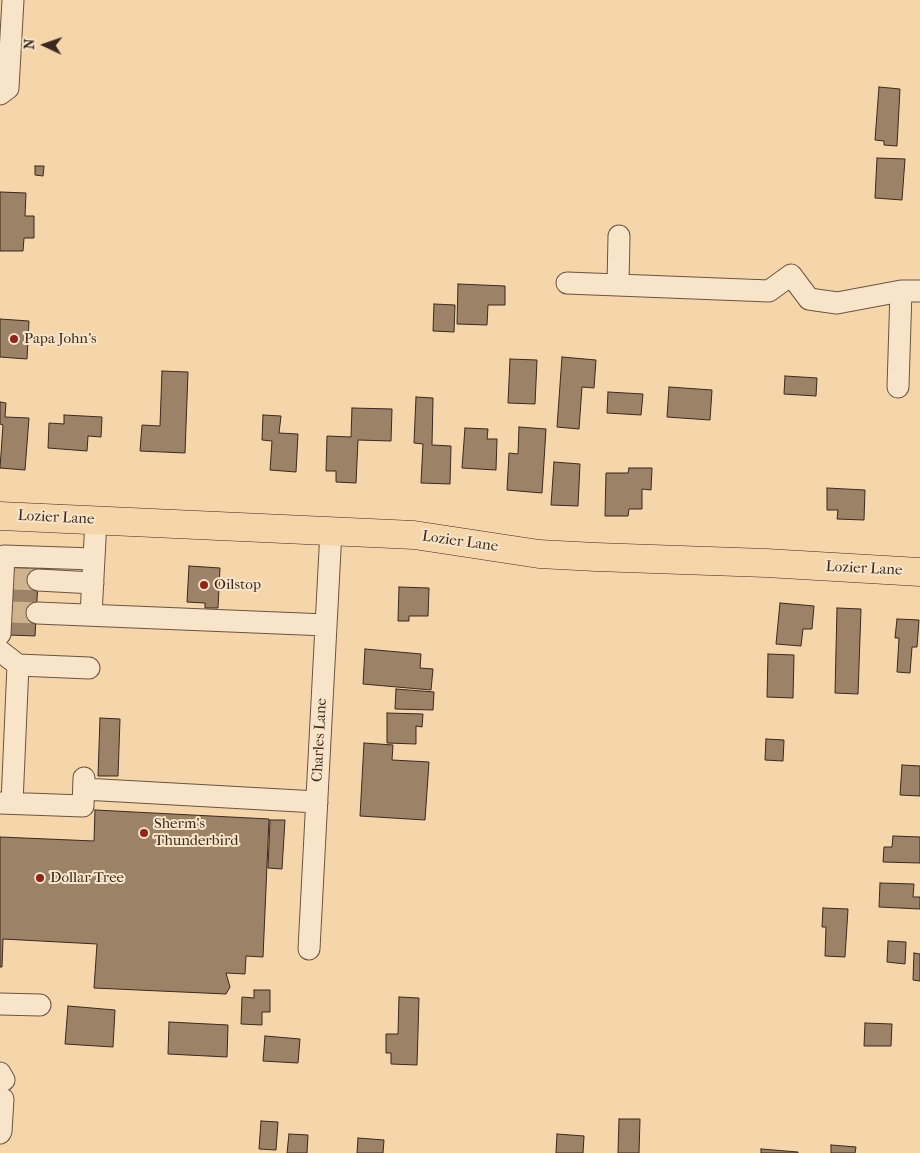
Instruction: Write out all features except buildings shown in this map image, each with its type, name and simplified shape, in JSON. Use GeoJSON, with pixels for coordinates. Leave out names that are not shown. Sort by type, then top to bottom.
{"type":"FeatureCollection","features":[{"type":"Feature","properties":{"kind":"main road","name":"Lozier Lane"},"geometry":{"type":"LineString","coordinates":[[0,516],[414,536],[540,554],[766,563],[920,572]]}},
{"type":"Feature","properties":{"kind":"street"},"geometry":{"type":"LineString","coordinates":[[0,94],[8,88],[13,0]]}},
{"type":"Feature","properties":{"kind":"street"},"geometry":{"type":"LineString","coordinates":[[618,284],[619,236]]}},
{"type":"Feature","properties":{"kind":"street"},"geometry":{"type":"LineString","coordinates":[[567,283],[769,291],[791,275],[809,299],[837,303],[910,291],[898,387]]}},
{"type":"Feature","properties":{"kind":"street"},"geometry":{"type":"LineString","coordinates":[[91,615],[96,520]]}},
{"type":"Feature","properties":{"kind":"street","name":"Charles Lane"},"geometry":{"type":"LineString","coordinates":[[309,949],[331,531]]}},
{"type":"Feature","properties":{"kind":"street"},"geometry":{"type":"LineString","coordinates":[[0,634],[6,612],[4,556],[94,559]]}},
{"type":"Feature","properties":{"kind":"street"},"geometry":{"type":"LineString","coordinates":[[38,580],[93,583]]}},
{"type":"Feature","properties":{"kind":"street"},"geometry":{"type":"LineString","coordinates":[[36,613],[326,625]]}},
{"type":"Feature","properties":{"kind":"street"},"geometry":{"type":"LineString","coordinates":[[0,651],[18,665],[89,668]]}},
{"type":"Feature","properties":{"kind":"street"},"geometry":{"type":"LineString","coordinates":[[18,665],[6,803],[83,806],[84,784],[317,802]]}},
{"type":"Feature","properties":{"kind":"street"},"geometry":{"type":"LineString","coordinates":[[0,1004],[40,1005]]}},
{"type":"Feature","properties":{"kind":"street"},"geometry":{"type":"LineString","coordinates":[[0,1133],[2,1084]]}},
{"type":"Feature","properties":{"kind":"tunnel"},"geometry":{"type":"LineString","coordinates":[[13,579],[38,580]]}},
{"type":"Feature","properties":{"kind":"tunnel"},"geometry":{"type":"LineString","coordinates":[[11,612],[37,613]]}},
{"type":"Feature","properties":{"kind":"place","name":"Papa John's"},"geometry":{"type":"Point","coordinates":[14,339]}},
{"type":"Feature","properties":{"kind":"place","name":"Oilstop"},"geometry":{"type":"Point","coordinates":[204,585]}},
{"type":"Feature","properties":{"kind":"place","name":"Sherm's Thunderbird"},"geometry":{"type":"Point","coordinates":[144,833]}},
{"type":"Feature","properties":{"kind":"place","name":"Dollar Tree"},"geometry":{"type":"Point","coordinates":[40,878]}}]}
